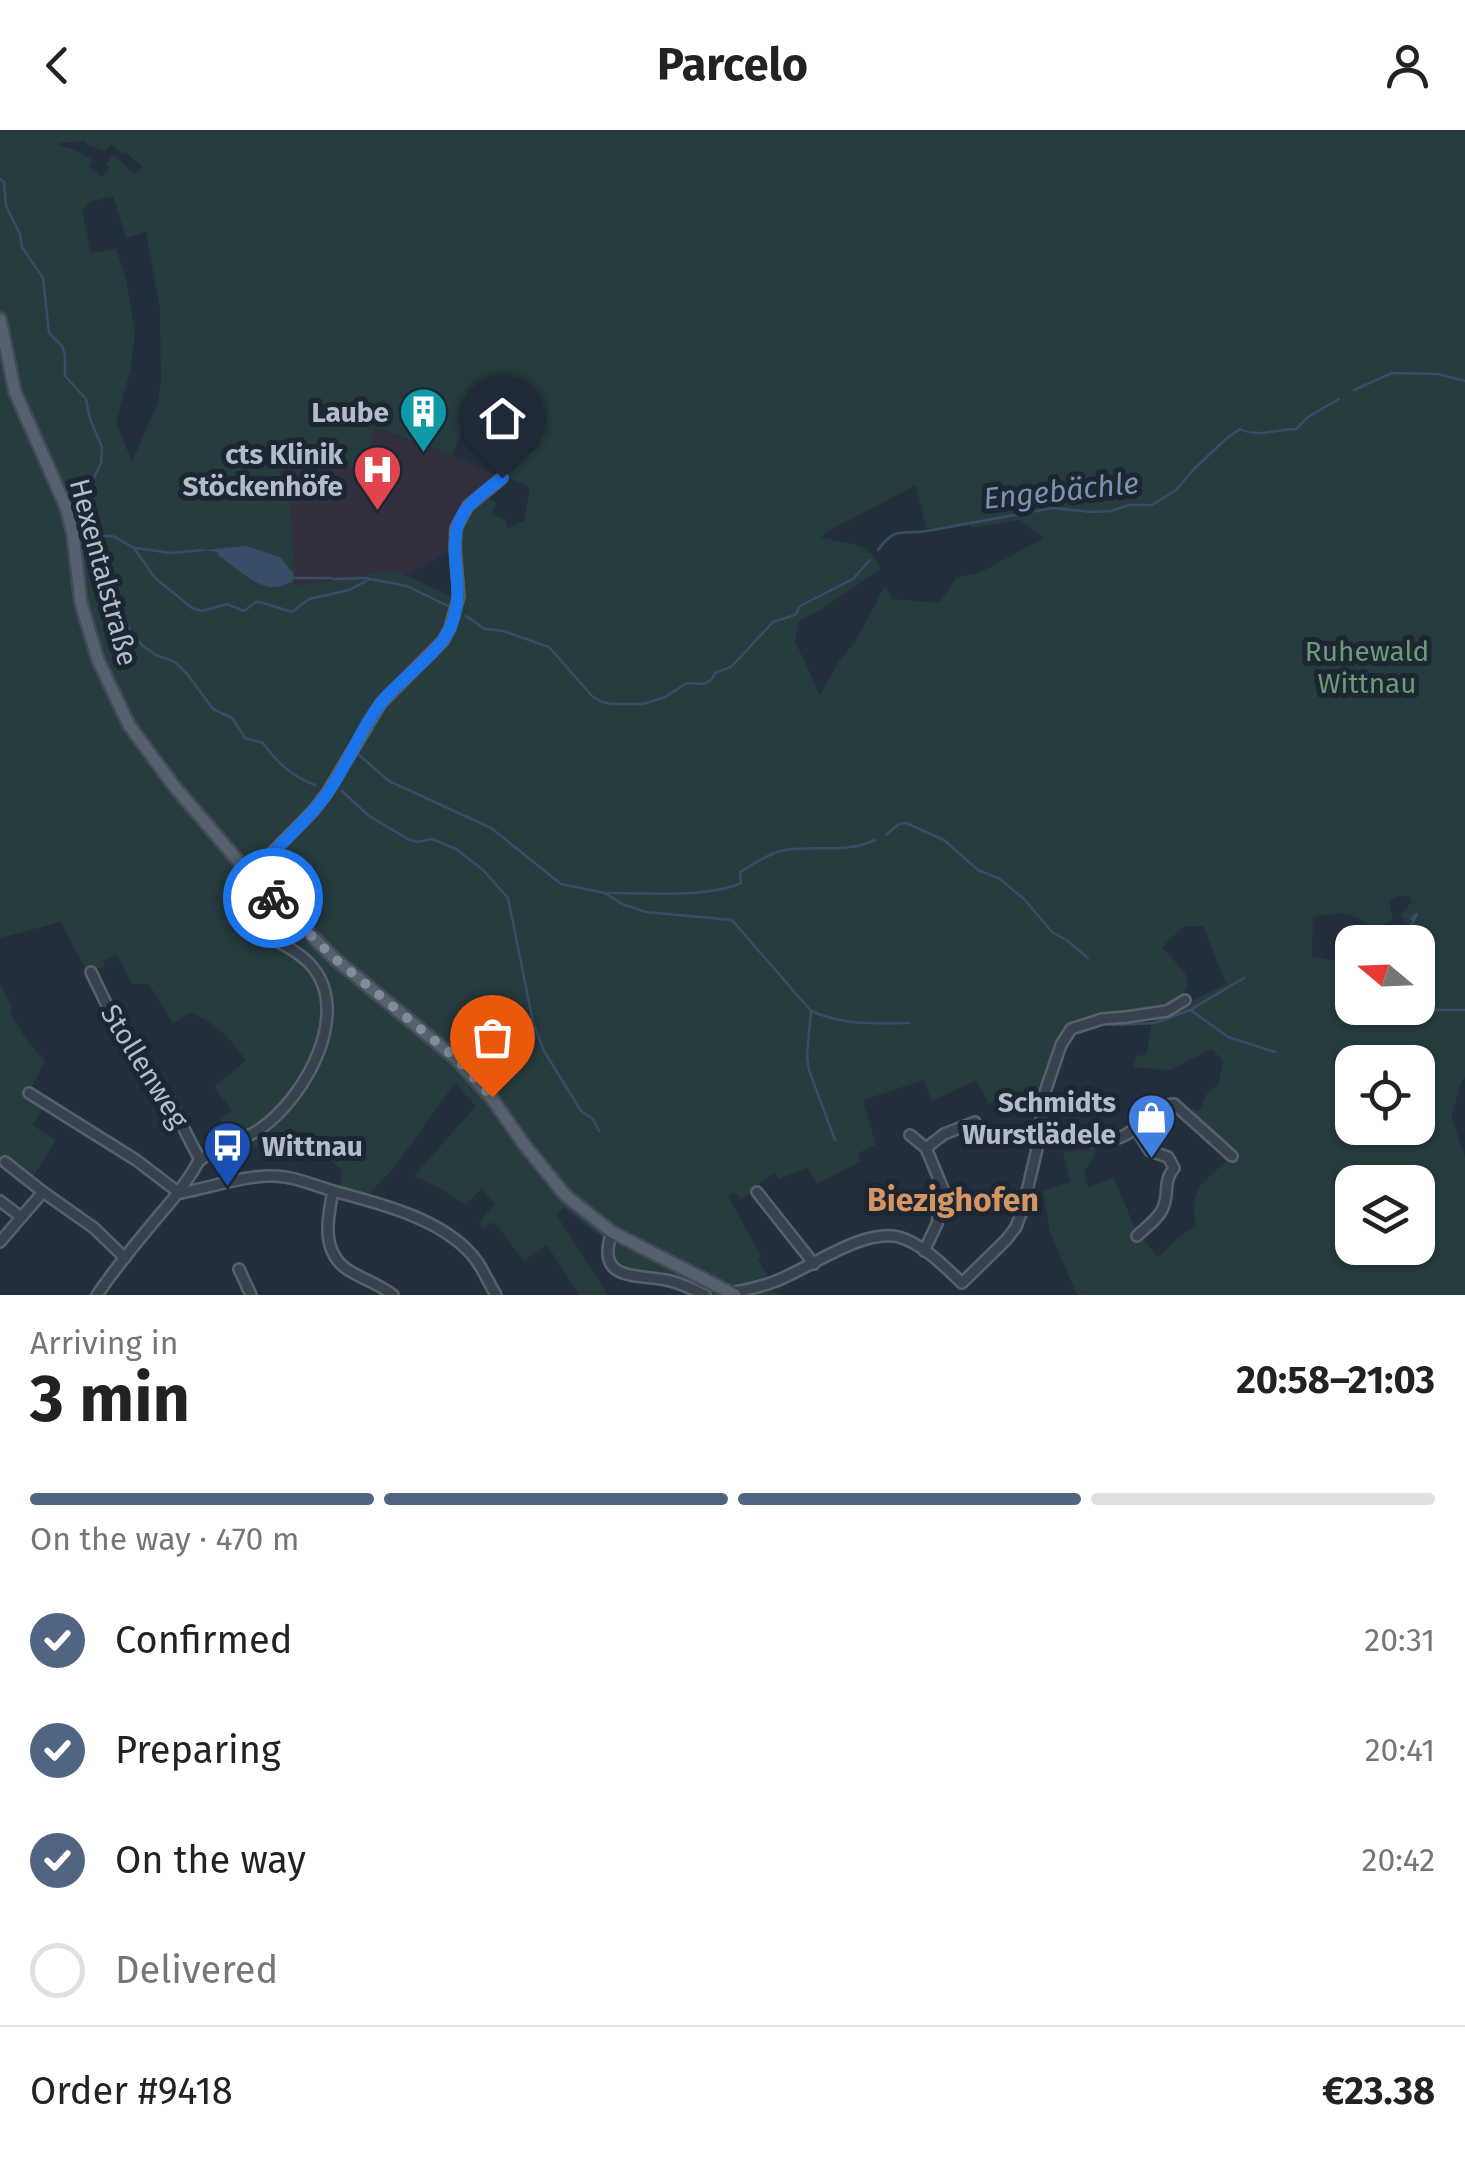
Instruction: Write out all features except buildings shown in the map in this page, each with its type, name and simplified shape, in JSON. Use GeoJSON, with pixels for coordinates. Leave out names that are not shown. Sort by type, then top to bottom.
{"type":"FeatureCollection","features":[{"type":"Feature","properties":{"kind":"main road","name":"Hexentalstraße"},"geometry":{"type":"LineString","coordinates":[[0,320],[14,392],[66,507],[84,615],[98,660],[129,724],[174,786],[252,877],[334,958],[456,1058],[492,1097],[565,1195],[612,1232],[732,1294]]}},
{"type":"Feature","properties":{"kind":"street"},"geometry":{"type":"LineString","coordinates":[[97,1295],[197,1165],[261,1129],[281,1113],[318,1056],[325,998],[314,969],[293,951],[246,926],[232,909],[234,894],[327,793],[380,703],[443,642],[459,596],[456,528],[468,506],[502,478]]}},
{"type":"Feature","properties":{"kind":"street","name":"Stollenweg"},"geometry":{"type":"LineString","coordinates":[[91,972],[123,1041],[169,1100],[200,1181],[210,1188]]}},
{"type":"Feature","properties":{"kind":"street"},"geometry":{"type":"LineString","coordinates":[[961,1295],[962,1283],[1016,1227],[1040,1136],[1043,1098],[1071,1029],[1102,1018],[1166,1011],[1185,1000]]}},
{"type":"Feature","properties":{"kind":"street"},"geometry":{"type":"LineString","coordinates":[[29,1092],[181,1193],[270,1175],[386,1206],[419,1220],[454,1238],[474,1256],[496,1295]]}},
{"type":"Feature","properties":{"kind":"street"},"geometry":{"type":"LineString","coordinates":[[1040,1136],[1105,1141],[1126,1135],[1157,1107],[1174,1104],[1232,1156]]}},
{"type":"Feature","properties":{"kind":"street"},"geometry":{"type":"LineString","coordinates":[[926,1148],[944,1134],[975,1122]]}},
{"type":"Feature","properties":{"kind":"street"},"geometry":{"type":"LineString","coordinates":[[1136,1128],[1150,1151],[1168,1158],[1174,1168],[1166,1179],[1164,1206],[1138,1236]]}},
{"type":"Feature","properties":{"kind":"street"},"geometry":{"type":"LineString","coordinates":[[910,1135],[926,1148],[943,1189],[938,1224],[924,1251]]}},
{"type":"Feature","properties":{"kind":"street"},"geometry":{"type":"LineString","coordinates":[[6,1162],[94,1228],[125,1258]]}},
{"type":"Feature","properties":{"kind":"street"},"geometry":{"type":"LineString","coordinates":[[332,1191],[327,1220],[336,1257],[344,1267],[393,1295]]}},
{"type":"Feature","properties":{"kind":"street"},"geometry":{"type":"LineString","coordinates":[[0,1242],[43,1192]]}},
{"type":"Feature","properties":{"kind":"street"},"geometry":{"type":"LineString","coordinates":[[757,1192],[814,1264]]}},
{"type":"Feature","properties":{"kind":"street"},"geometry":{"type":"LineString","coordinates":[[0,1202],[21,1217]]}},
{"type":"Feature","properties":{"kind":"street"},"geometry":{"type":"LineString","coordinates":[[612,1232],[609,1257],[612,1267],[622,1274],[664,1279],[704,1295]]}},
{"type":"Feature","properties":{"kind":"street","name":"Hexentalstraße"},"geometry":{"type":"LineString","coordinates":[[732,1294],[774,1282],[875,1236],[899,1238],[924,1251],[962,1283]]}},
{"type":"Feature","properties":{"kind":"street"},"geometry":{"type":"LineString","coordinates":[[239,1269],[251,1295]]}},
{"type":"Feature","properties":{"kind":"shaded area","name":"cts Klinik Stöckenhöfe"},"geometry":{"type":"Polygon","coordinates":[[[373,426],[430,445],[502,478],[481,494],[455,548],[405,576],[393,570],[294,587],[290,495],[280,475],[281,461],[302,443],[336,466],[371,445],[373,426]]]}},
{"type":"Feature","properties":{"kind":"green space","name":"Ruhewald Wittnau"},"geometry":{"type":"Polygon","coordinates":[[[0,130],[1465,130],[1465,1077],[1451,1116],[1465,1157],[1465,1295],[1077,1295],[1050,1232],[1043,1190],[1070,1182],[1063,1152],[1096,1148],[1084,1171],[1088,1187],[1114,1178],[1136,1231],[1158,1257],[1196,1226],[1193,1207],[1198,1188],[1233,1154],[1190,1114],[1192,1109],[1200,1110],[1206,1095],[1219,1083],[1223,1061],[1212,1049],[1170,1070],[1133,1067],[1137,1056],[1147,1054],[1153,1010],[1076,1021],[1069,1027],[1041,1096],[1015,1096],[1012,1090],[989,1104],[976,1080],[932,1101],[923,1080],[863,1100],[876,1145],[858,1153],[861,1161],[817,1184],[807,1168],[779,1179],[774,1173],[740,1200],[735,1192],[728,1196],[761,1256],[758,1259],[770,1281],[768,1288],[779,1295],[712,1295],[622,1270],[614,1260],[617,1246],[564,1208],[556,1214],[608,1295],[579,1295],[547,1245],[524,1261],[494,1222],[484,1229],[479,1223],[495,1204],[481,1189],[465,1205],[414,1176],[476,1106],[455,1083],[394,1168],[367,1196],[339,1189],[343,1171],[312,1152],[314,1144],[281,1135],[243,1154],[236,1139],[230,1142],[227,1138],[230,1135],[219,1119],[232,1110],[214,1087],[246,1061],[215,1026],[199,1016],[190,1013],[173,1023],[149,984],[132,984],[117,955],[103,961],[105,966],[87,972],[61,922],[0,938],[0,130]],[[86,141],[59,143],[93,161],[89,166],[102,177],[110,168],[106,164],[113,155],[135,174],[142,167],[111,144],[105,151],[87,145],[86,141]],[[113,196],[90,202],[82,211],[91,253],[116,249],[126,278],[135,333],[131,368],[116,422],[132,462],[158,402],[160,310],[146,232],[126,238],[113,196]],[[373,426],[366,462],[356,465],[340,466],[303,444],[281,462],[280,475],[290,495],[295,586],[393,570],[456,598],[455,534],[481,494],[496,502],[492,514],[505,520],[507,529],[524,521],[530,487],[506,477],[527,453],[540,447],[507,433],[492,437],[461,433],[452,456],[373,426]],[[916,485],[821,537],[864,548],[880,569],[800,620],[795,641],[820,695],[885,586],[892,599],[939,603],[956,578],[981,572],[1044,538],[1020,520],[927,531],[916,485]],[[1184,926],[1162,947],[1185,973],[1186,1004],[1226,984],[1203,926],[1184,926]]]}},
{"type":"Feature","properties":{"kind":"green space"},"geometry":{"type":"Polygon","coordinates":[[[0,984],[13,1009],[10,1013],[45,1061],[27,1096],[45,1106],[32,1125],[56,1140],[32,1178],[0,1156],[0,984]]]}},
{"type":"Feature","properties":{"kind":"water"},"geometry":{"type":"Polygon","coordinates":[[[246,546],[280,557],[293,573],[293,581],[277,587],[262,585],[217,552],[203,550],[246,546]]]}},
{"type":"Feature","properties":{"kind":"waterway","name":"Engebächle"},"geometry":{"type":"LineString","coordinates":[[0,179],[22,247],[43,278],[49,333],[62,346],[65,376],[86,399],[102,447],[101,463],[89,488],[101,536],[113,536],[134,548],[155,578],[192,608],[202,611],[227,604],[244,611],[260,602],[292,612],[309,599],[349,590],[370,579],[407,586],[450,607]]}},
{"type":"Feature","properties":{"kind":"waterway","name":"Engebächle"},"geometry":{"type":"LineString","coordinates":[[1354,390],[1392,373],[1438,374],[1465,381]]}},
{"type":"Feature","properties":{"kind":"waterway","name":"Engebächle"},"geometry":{"type":"LineString","coordinates":[[878,550],[889,537],[899,533],[1053,508],[1092,512],[1152,505],[1176,490],[1240,429],[1261,433],[1296,429],[1339,399]]}},
{"type":"Feature","properties":{"kind":"waterway"},"geometry":{"type":"LineString","coordinates":[[101,537],[104,562],[131,633],[156,655],[175,662],[213,709],[232,718],[245,738],[263,743],[286,768],[315,785]]}},
{"type":"Feature","properties":{"kind":"waterway"},"geometry":{"type":"LineString","coordinates":[[135,548],[171,553],[203,550]]}},
{"type":"Feature","properties":{"kind":"waterway","name":"Engebächle"},"geometry":{"type":"LineString","coordinates":[[466,616],[485,629],[549,647],[592,696],[602,702],[643,704],[665,697],[687,683],[704,684],[711,680],[715,673],[731,667],[773,622],[795,615],[800,606],[853,579],[870,560]]}},
{"type":"Feature","properties":{"kind":"waterway"},"geometry":{"type":"LineString","coordinates":[[293,578],[331,578]]}},
{"type":"Feature","properties":{"kind":"waterway"},"geometry":{"type":"LineString","coordinates":[[333,579],[368,578]]}},
{"type":"Feature","properties":{"kind":"waterway"},"geometry":{"type":"LineString","coordinates":[[358,754],[389,781],[491,828],[561,884],[605,893],[646,912],[732,920],[811,1011],[847,1021],[909,1023]]}},
{"type":"Feature","properties":{"kind":"waterway"},"geometry":{"type":"LineString","coordinates":[[342,791],[369,816],[408,839],[432,839],[456,849],[483,870],[508,898],[533,1022],[544,1051],[581,1111],[593,1119],[599,1131]]}},
{"type":"Feature","properties":{"kind":"waterway"},"geometry":{"type":"LineString","coordinates":[[886,835],[906,823],[944,840],[978,870],[1000,879],[1025,900],[1052,932],[1088,958]]}},
{"type":"Feature","properties":{"kind":"waterway"},"geometry":{"type":"LineString","coordinates":[[608,893],[712,891],[741,883],[740,872],[779,851],[853,847],[875,840]]}},
{"type":"Feature","properties":{"kind":"waterway"},"geometry":{"type":"LineString","coordinates":[[1411,919],[1417,914],[1411,925]]}},
{"type":"Feature","properties":{"kind":"waterway"},"geometry":{"type":"LineString","coordinates":[[1112,1025],[1155,1023],[1190,1010],[1244,978]]}},
{"type":"Feature","properties":{"kind":"waterway"},"geometry":{"type":"LineString","coordinates":[[1435,1010],[1465,1010]]}},
{"type":"Feature","properties":{"kind":"waterway"},"geometry":{"type":"LineString","coordinates":[[811,1011],[809,1070],[835,1140]]}},
{"type":"Feature","properties":{"kind":"waterway"},"geometry":{"type":"LineString","coordinates":[[1192,1011],[1228,1037],[1275,1052]]}},
{"type":"Feature","properties":{"kind":"way so far"},"geometry":{"type":"LineString","coordinates":[[273,898],[334,958],[456,1058],[492,1097]]}},
{"type":"Feature","properties":{"kind":"place","name":"Laube"},"geometry":{"type":"Point","coordinates":[424,454]}},
{"type":"Feature","properties":{"kind":"place","name":"cts Klinik Stöckenhöfe"},"geometry":{"type":"Point","coordinates":[378,512]}},
{"type":"Feature","properties":{"kind":"place","name":"Schmidts Wurstlädele"},"geometry":{"type":"Point","coordinates":[1151,1160]}},
{"type":"Feature","properties":{"kind":"place","name":"Wittnau"},"geometry":{"type":"Point","coordinates":[227,1188]}},
{"type":"Feature","properties":{"kind":"district","name":"Biezighofen"},"geometry":{"type":"Point","coordinates":[953,1200]}},
{"type":"Feature","properties":{"kind":"route"},"geometry":{"type":"LineString","coordinates":[[273,898],[252,877],[333,785],[380,703],[443,642],[459,596],[456,528],[468,506],[502,478]]}}]}
